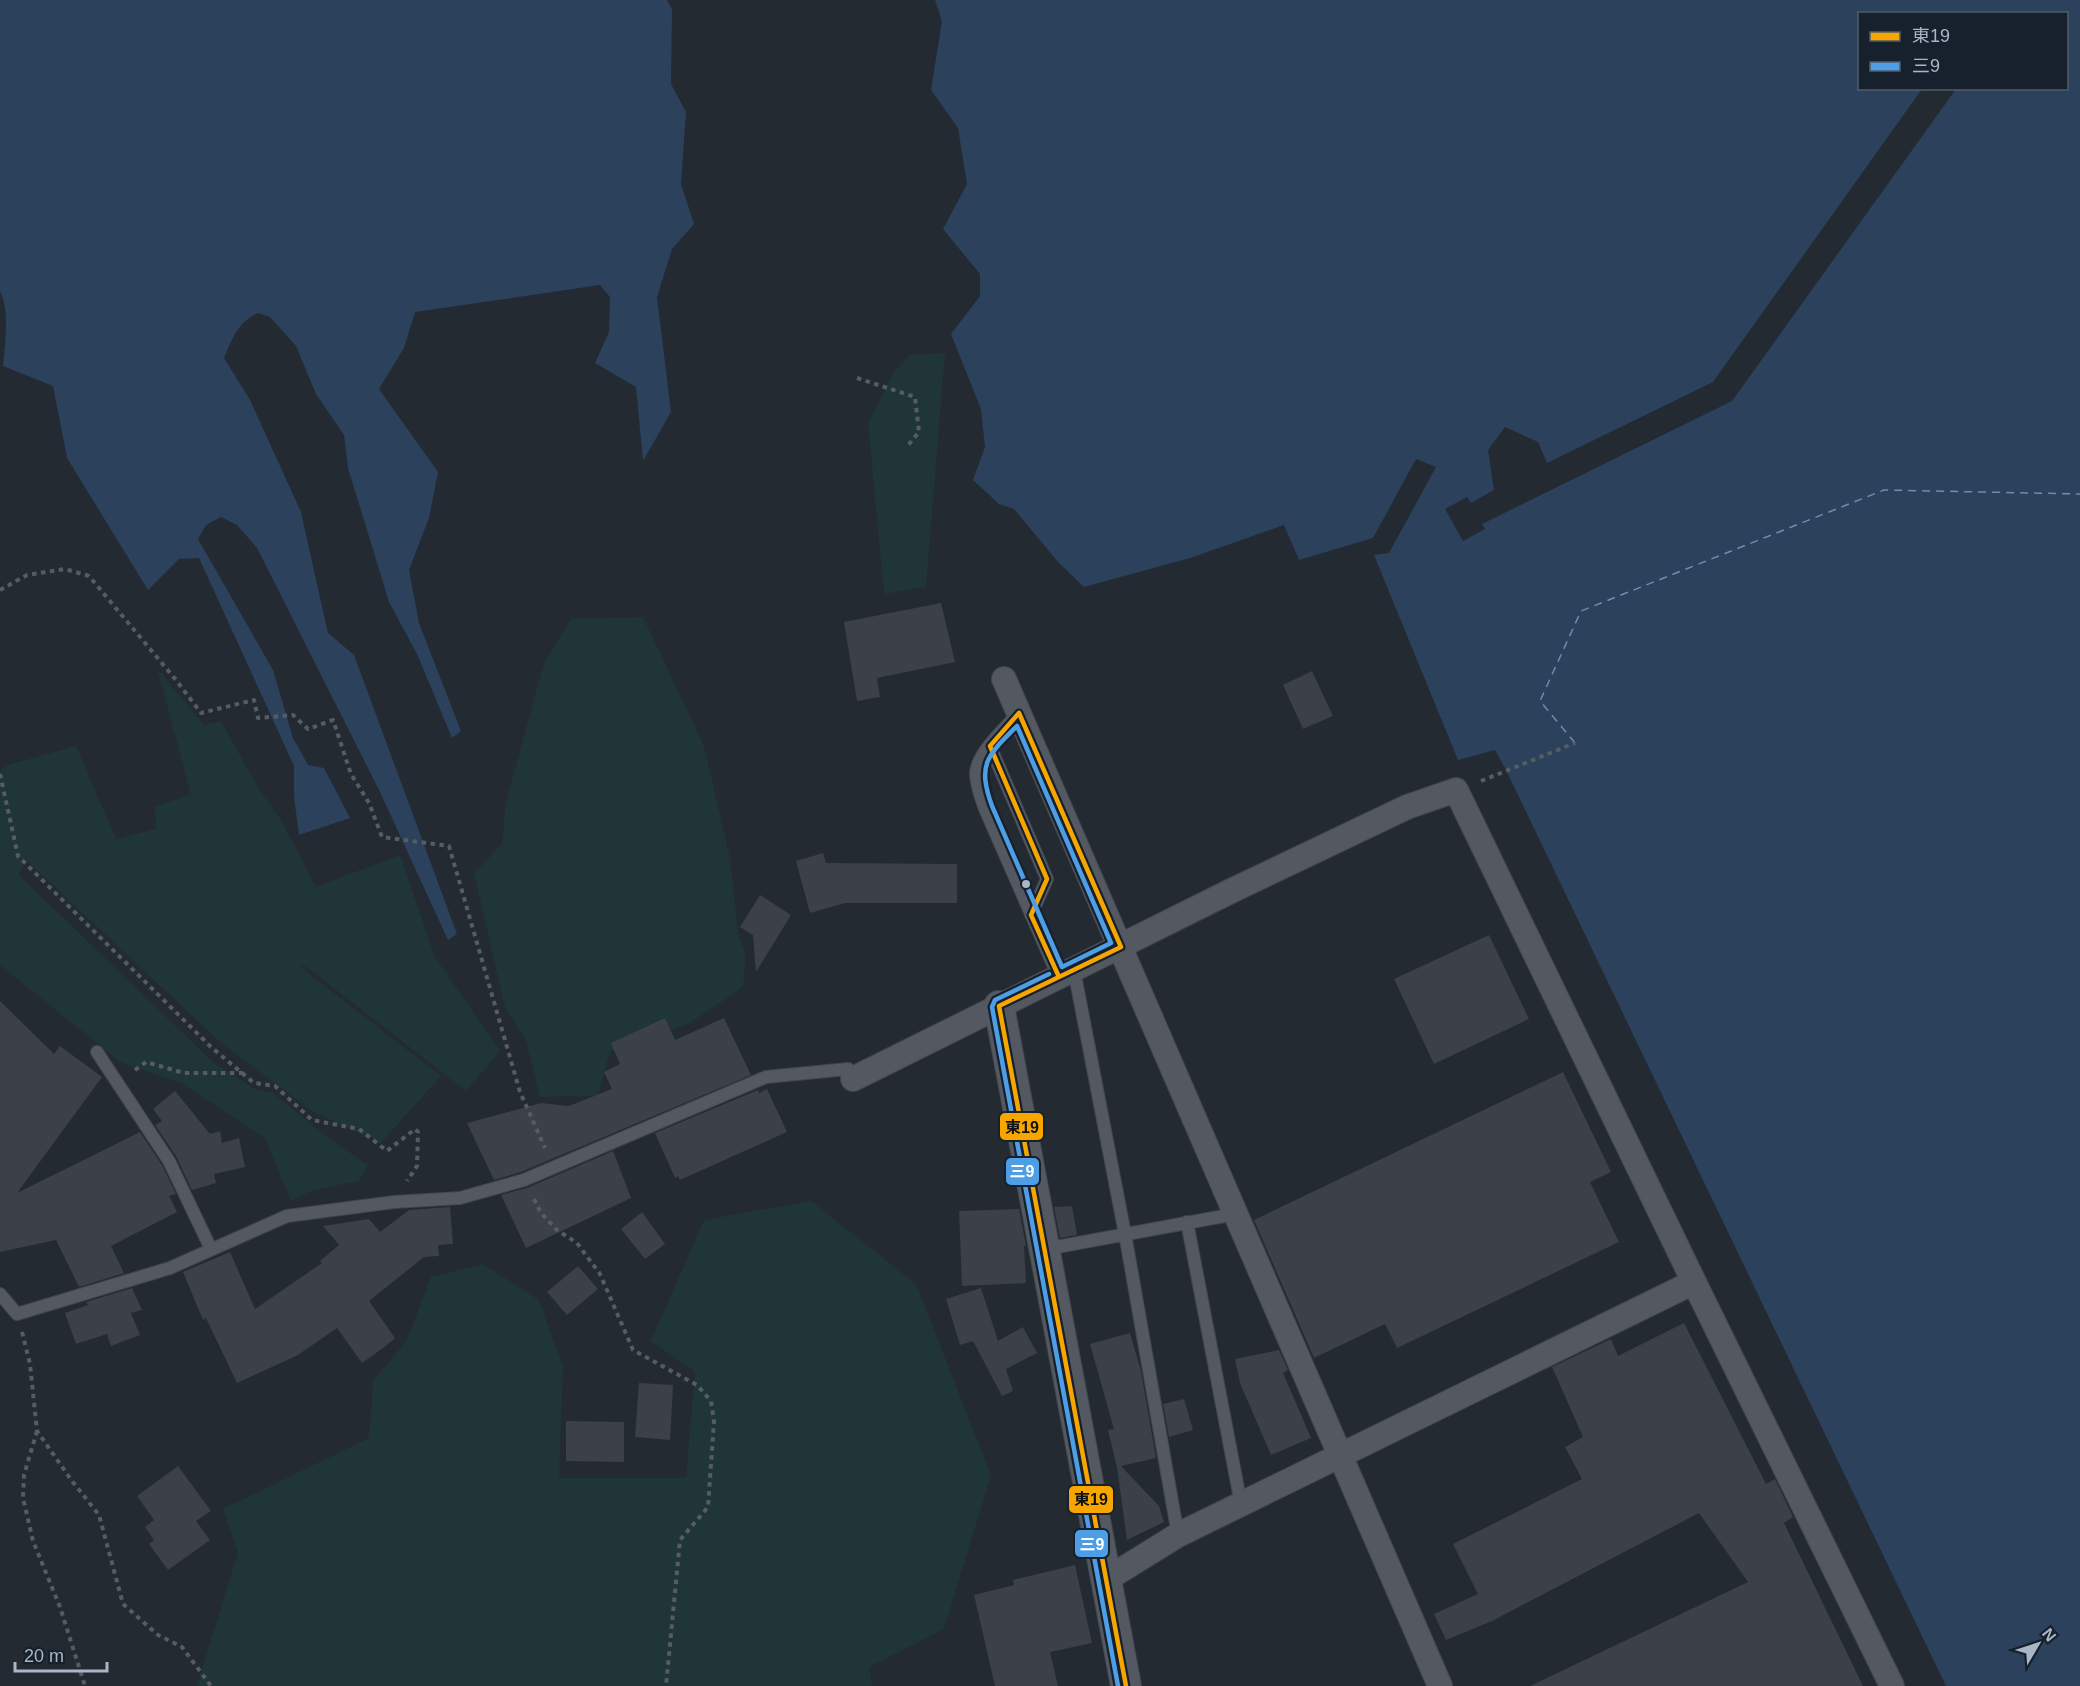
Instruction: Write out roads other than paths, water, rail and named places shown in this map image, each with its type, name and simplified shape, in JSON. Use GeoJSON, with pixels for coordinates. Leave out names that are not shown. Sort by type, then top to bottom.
{"type":"FeatureCollection","features":[{"type":"Feature","properties":{"kind":"street"},"geometry":{"type":"LineString","coordinates":[[1004,679],[1440,1686]]}},
{"type":"Feature","properties":{"kind":"street"},"geometry":{"type":"LineString","coordinates":[[853,1079],[1231,891],[1407,807],[1456,790],[1892,1686]]}},
{"type":"Feature","properties":{"kind":"street"},"geometry":{"type":"LineString","coordinates":[[999,1006],[1126,1686]]}},
{"type":"Feature","properties":{"kind":"street"},"geometry":{"type":"LineString","coordinates":[[1107,1579],[1178,1535],[1694,1282]]}},
{"type":"Feature","properties":{"kind":"lane"},"geometry":{"type":"LineString","coordinates":[[1019,713],[979,760],[976,772],[978,789],[1031,915],[1066,974],[1125,1234],[1178,1535]]}},
{"type":"Feature","properties":{"kind":"lane"},"geometry":{"type":"LineString","coordinates":[[990,746],[1047,879],[1031,915]]}},
{"type":"Feature","properties":{"kind":"lane"},"geometry":{"type":"LineString","coordinates":[[97,1052],[169,1161],[211,1249]]}},
{"type":"Feature","properties":{"kind":"lane"},"geometry":{"type":"LineString","coordinates":[[0,1294],[17,1314],[170,1268],[287,1216],[394,1202],[460,1198],[524,1180],[766,1077],[848,1069],[853,1079]]}},
{"type":"Feature","properties":{"kind":"lane"},"geometry":{"type":"LineString","coordinates":[[1046,1249],[1235,1214]]}},
{"type":"Feature","properties":{"kind":"lane"},"geometry":{"type":"LineString","coordinates":[[1187,1222],[1241,1504]]}},
{"type":"Feature","properties":{"kind":"water"},"geometry":{"type":"Polygon","coordinates":[[[0,0],[667,0],[672,9],[671,84],[686,112],[681,184],[694,224],[672,249],[657,297],[671,412],[643,461],[636,387],[595,363],[609,332],[610,297],[600,285],[415,312],[404,348],[379,389],[438,472],[429,518],[409,570],[419,623],[461,731],[452,738],[417,654],[389,602],[348,468],[344,435],[316,394],[296,346],[270,317],[258,313],[241,326],[224,358],[250,400],[301,512],[328,633],[354,655],[457,934],[448,940],[379,790],[257,548],[237,525],[221,517],[206,525],[198,539],[273,670],[293,738],[308,765],[324,768],[350,818],[299,835],[294,797],[294,766],[199,558],[179,559],[148,590],[67,458],[53,386],[3,366],[6,328],[5,308],[0,291],[0,0]]]}},
{"type":"Feature","properties":{"kind":"water"},"geometry":{"type":"Polygon","coordinates":[[[935,0],[2080,0],[2080,1686],[1946,1686],[1506,770],[1495,750],[1458,760],[1374,555],[1389,553],[1436,467],[1416,459],[1373,538],[1299,560],[1284,525],[1190,558],[1084,587],[1058,562],[1014,509],[999,504],[973,480],[985,447],[981,409],[951,334],[980,296],[980,274],[943,229],[967,184],[958,128],[931,90],[942,21],[935,0]]]}}]}
